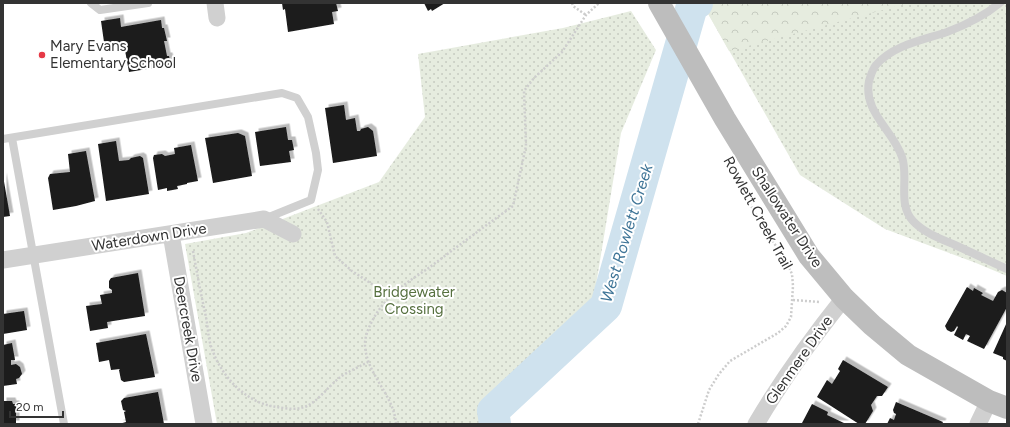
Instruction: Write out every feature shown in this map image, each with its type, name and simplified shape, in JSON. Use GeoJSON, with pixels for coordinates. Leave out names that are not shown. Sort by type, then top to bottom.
{"type":"FeatureCollection","features":[{"type":"Feature","properties":{"kind":"street","name":"Shallowater Drive"},"geometry":{"type":"LineString","coordinates":[[659,3],[725,119],[809,256],[841,302],[908,354],[998,405]]}},
{"type":"Feature","properties":{"kind":"street","name":"Waterdown Drive"},"geometry":{"type":"LineString","coordinates":[[3,260],[264,219]]}},
{"type":"Feature","properties":{"kind":"street"},"geometry":{"type":"LineString","coordinates":[[264,219],[293,234]]}},
{"type":"Feature","properties":{"kind":"street","name":"Deercreek Drive"},"geometry":{"type":"LineString","coordinates":[[171,234],[204,424]]}},
{"type":"Feature","properties":{"kind":"street","name":"Glenmere Drive"},"geometry":{"type":"LineString","coordinates":[[756,424],[774,393],[841,302]]}},
{"type":"Feature","properties":{"kind":"street"},"geometry":{"type":"LineString","coordinates":[[978,424],[998,405]]}},
{"type":"Feature","properties":{"kind":"lane"},"geometry":{"type":"LineString","coordinates":[[91,3],[100,10],[148,3]]}},
{"type":"Feature","properties":{"kind":"lane"},"geometry":{"type":"LineString","coordinates":[[1000,3],[968,23],[906,46],[887,55],[876,65],[872,72],[868,95],[874,112],[897,145],[902,156],[904,165],[905,204],[908,214],[913,221],[931,234],[1007,269]]}},
{"type":"Feature","properties":{"kind":"lane"},"geometry":{"type":"LineString","coordinates":[[3,139],[282,93],[297,98],[308,117],[318,170],[311,200],[264,219]]}},
{"type":"Feature","properties":{"kind":"lane"},"geometry":{"type":"LineString","coordinates":[[12,138],[64,424]]}},
{"type":"Feature","properties":{"kind":"path"},"geometry":{"type":"LineString","coordinates":[[572,3],[573,6],[586,16]]}},
{"type":"Feature","properties":{"kind":"path"},"geometry":{"type":"LineString","coordinates":[[396,424],[396,418],[391,403],[368,362],[365,345],[367,332],[372,320],[390,296],[513,206],[526,146],[524,92],[534,78],[562,52],[586,16],[599,3]]}},
{"type":"Feature","properties":{"kind":"path","name":"Rowlett Creek Trail"},"geometry":{"type":"LineString","coordinates":[[698,424],[710,390],[719,374],[730,361],[778,333],[786,326],[791,317],[793,300],[792,274],[787,263],[757,217],[731,169]]}},
{"type":"Feature","properties":{"kind":"path"},"geometry":{"type":"LineString","coordinates":[[311,200],[327,222],[335,256],[352,271],[390,296]]}},
{"type":"Feature","properties":{"kind":"path"},"geometry":{"type":"LineString","coordinates":[[189,231],[212,348],[219,364],[238,389],[251,398],[266,405],[296,409],[306,406],[316,400],[340,377],[368,362]]}},
{"type":"Feature","properties":{"kind":"path"},"geometry":{"type":"LineString","coordinates":[[793,300],[841,302]]}},
{"type":"Feature","properties":{"kind":"green space"},"geometry":{"type":"Polygon","coordinates":[[[702,3],[1007,3],[1007,276],[885,229],[800,175],[702,3]]]}},
{"type":"Feature","properties":{"kind":"green space"},"geometry":{"type":"Polygon","coordinates":[[[702,3],[909,3],[729,51],[702,3]]]}},
{"type":"Feature","properties":{"kind":"green space","name":"Bridgewater Crossing"},"geometry":{"type":"Polygon","coordinates":[[[631,11],[656,50],[621,133],[594,297],[486,403],[488,424],[217,424],[185,244],[246,233],[379,182],[425,117],[418,54],[563,28],[631,11]]]}},
{"type":"Feature","properties":{"kind":"building"},"geometry":{"type":"Polygon","coordinates":[[[282,3],[336,3],[338,11],[332,12],[334,24],[288,32],[285,9],[283,10],[282,3]]]}},
{"type":"Feature","properties":{"kind":"building"},"geometry":{"type":"Polygon","coordinates":[[[424,3],[445,3],[432,11],[431,9],[428,11],[424,3]]]}},
{"type":"Feature","properties":{"kind":"building"},"geometry":{"type":"Polygon","coordinates":[[[120,18],[121,27],[161,20],[162,28],[164,28],[167,41],[164,41],[167,56],[169,56],[171,65],[129,72],[124,45],[105,49],[101,21],[120,18]]]}},
{"type":"Feature","properties":{"kind":"building"},"geometry":{"type":"Polygon","coordinates":[[[344,105],[346,120],[355,118],[357,131],[368,127],[373,131],[377,156],[333,163],[325,108],[344,105]]]}},
{"type":"Feature","properties":{"kind":"building"},"geometry":{"type":"Polygon","coordinates":[[[286,127],[288,140],[292,140],[294,150],[289,151],[291,162],[260,166],[255,132],[286,127]]]}},
{"type":"Feature","properties":{"kind":"building"},"geometry":{"type":"Polygon","coordinates":[[[238,133],[245,136],[252,176],[213,183],[205,138],[238,133]]]}},
{"type":"Feature","properties":{"kind":"building"},"geometry":{"type":"Polygon","coordinates":[[[116,141],[119,161],[129,160],[140,156],[143,158],[149,194],[106,201],[98,144],[116,141]]]}},
{"type":"Feature","properties":{"kind":"building"},"geometry":{"type":"Polygon","coordinates":[[[191,145],[198,181],[177,186],[178,189],[167,191],[167,188],[158,190],[153,158],[154,155],[162,154],[165,156],[175,154],[174,148],[191,145]]]}},
{"type":"Feature","properties":{"kind":"building"},"geometry":{"type":"Polygon","coordinates":[[[86,151],[95,201],[53,210],[48,178],[50,174],[70,172],[68,154],[86,151]]]}},
{"type":"Feature","properties":{"kind":"building"},"geometry":{"type":"Polygon","coordinates":[[[3,176],[10,216],[3,217],[3,176]]]}},
{"type":"Feature","properties":{"kind":"building"},"geometry":{"type":"Polygon","coordinates":[[[138,273],[145,316],[107,322],[108,328],[90,331],[86,306],[102,304],[100,295],[112,293],[112,290],[109,288],[109,281],[111,278],[138,273]]]}},
{"type":"Feature","properties":{"kind":"building"},"geometry":{"type":"Polygon","coordinates":[[[967,287],[973,291],[974,288],[983,293],[981,295],[993,301],[998,292],[1002,290],[1007,293],[1007,307],[984,349],[967,341],[970,336],[966,334],[963,340],[954,335],[958,327],[957,326],[954,331],[951,332],[947,330],[945,326],[967,287]]]}},
{"type":"Feature","properties":{"kind":"building"},"geometry":{"type":"Polygon","coordinates":[[[24,311],[27,330],[3,334],[3,314],[24,311]]]}},
{"type":"Feature","properties":{"kind":"building"},"geometry":{"type":"Polygon","coordinates":[[[1007,322],[1007,361],[1003,359],[1003,357],[993,353],[1007,322]]]}},
{"type":"Feature","properties":{"kind":"building"},"geometry":{"type":"Polygon","coordinates":[[[146,334],[155,377],[124,382],[121,380],[120,369],[111,370],[109,360],[99,362],[96,343],[146,334]]]}},
{"type":"Feature","properties":{"kind":"building"},"geometry":{"type":"Polygon","coordinates":[[[12,343],[15,360],[11,360],[11,365],[16,364],[20,367],[22,374],[16,379],[17,384],[3,386],[3,345],[12,343]]]}},
{"type":"Feature","properties":{"kind":"building"},"geometry":{"type":"Polygon","coordinates":[[[843,360],[888,387],[882,396],[877,396],[871,405],[873,411],[865,424],[859,424],[817,397],[827,380],[832,384],[840,371],[838,369],[843,360]]]}},
{"type":"Feature","properties":{"kind":"building"},"geometry":{"type":"Polygon","coordinates":[[[158,392],[164,424],[119,424],[126,422],[124,412],[126,411],[123,410],[121,401],[124,398],[158,392]]]}},
{"type":"Feature","properties":{"kind":"building"},"geometry":{"type":"Polygon","coordinates":[[[3,401],[12,401],[13,404],[16,404],[16,424],[3,424],[3,401]]]}},
{"type":"Feature","properties":{"kind":"building"},"geometry":{"type":"Polygon","coordinates":[[[896,402],[943,422],[942,424],[887,424],[890,418],[894,420],[896,414],[893,410],[896,402]]]}},
{"type":"Feature","properties":{"kind":"building"},"geometry":{"type":"Polygon","coordinates":[[[812,404],[828,412],[827,415],[846,424],[802,423],[812,404]]]}},
{"type":"Feature","properties":{"kind":"waterway","name":"West Rowlett Creek"},"geometry":{"type":"LineString","coordinates":[[495,424],[493,411],[606,306],[692,6],[697,3]]}},
{"type":"Feature","properties":{"kind":"place","name":"Mary Evans Elementary School"},"geometry":{"type":"Point","coordinates":[42,55]}}]}
